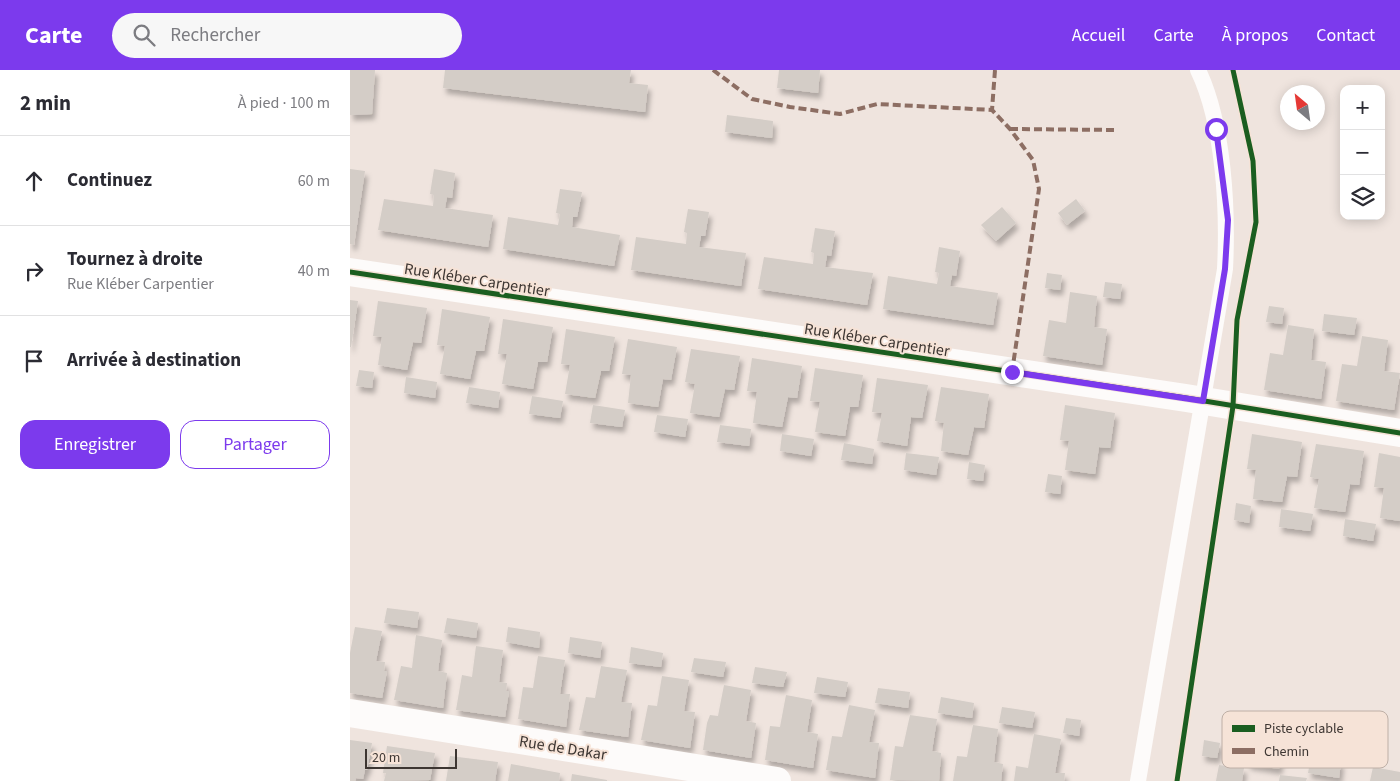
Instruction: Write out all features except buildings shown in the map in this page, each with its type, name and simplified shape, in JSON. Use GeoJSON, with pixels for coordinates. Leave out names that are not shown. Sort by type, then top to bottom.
{"type":"FeatureCollection","features":[{"type":"Feature","properties":{"kind":"street","name":"Rue Kléber Carpentier"},"geometry":{"type":"LineString","coordinates":[[350,272],[1400,432]]}},
{"type":"Feature","properties":{"kind":"street","name":"Rue de Dakar"},"geometry":{"type":"LineString","coordinates":[[350,712],[777,781]]}},
{"type":"Feature","properties":{"kind":"lane"},"geometry":{"type":"LineString","coordinates":[[1138,781],[1225,269],[1228,220],[1216,129],[1205,85],[1198,70]]}},
{"type":"Feature","properties":{"kind":"marked path"},"geometry":{"type":"LineString","coordinates":[[713,70],[752,99],[790,107],[840,114],[877,104],[992,110]]}},
{"type":"Feature","properties":{"kind":"marked path"},"geometry":{"type":"LineString","coordinates":[[995,70],[992,110],[1010,129],[1033,160],[1039,189],[1012,372]]}},
{"type":"Feature","properties":{"kind":"marked path"},"geometry":{"type":"LineString","coordinates":[[1010,129],[1118,130]]}},
{"type":"Feature","properties":{"kind":"cycle path"},"geometry":{"type":"LineString","coordinates":[[1177,781],[1233,406],[1237,320],[1256,222],[1253,161],[1233,70]]}},
{"type":"Feature","properties":{"kind":"cycle path"},"geometry":{"type":"LineString","coordinates":[[350,272],[1186,398],[1400,433]]}},
{"type":"Feature","properties":{"kind":"route"},"geometry":{"type":"LineString","coordinates":[[1012,372],[1203,401],[1225,269],[1228,220],[1216,129]]}}]}
